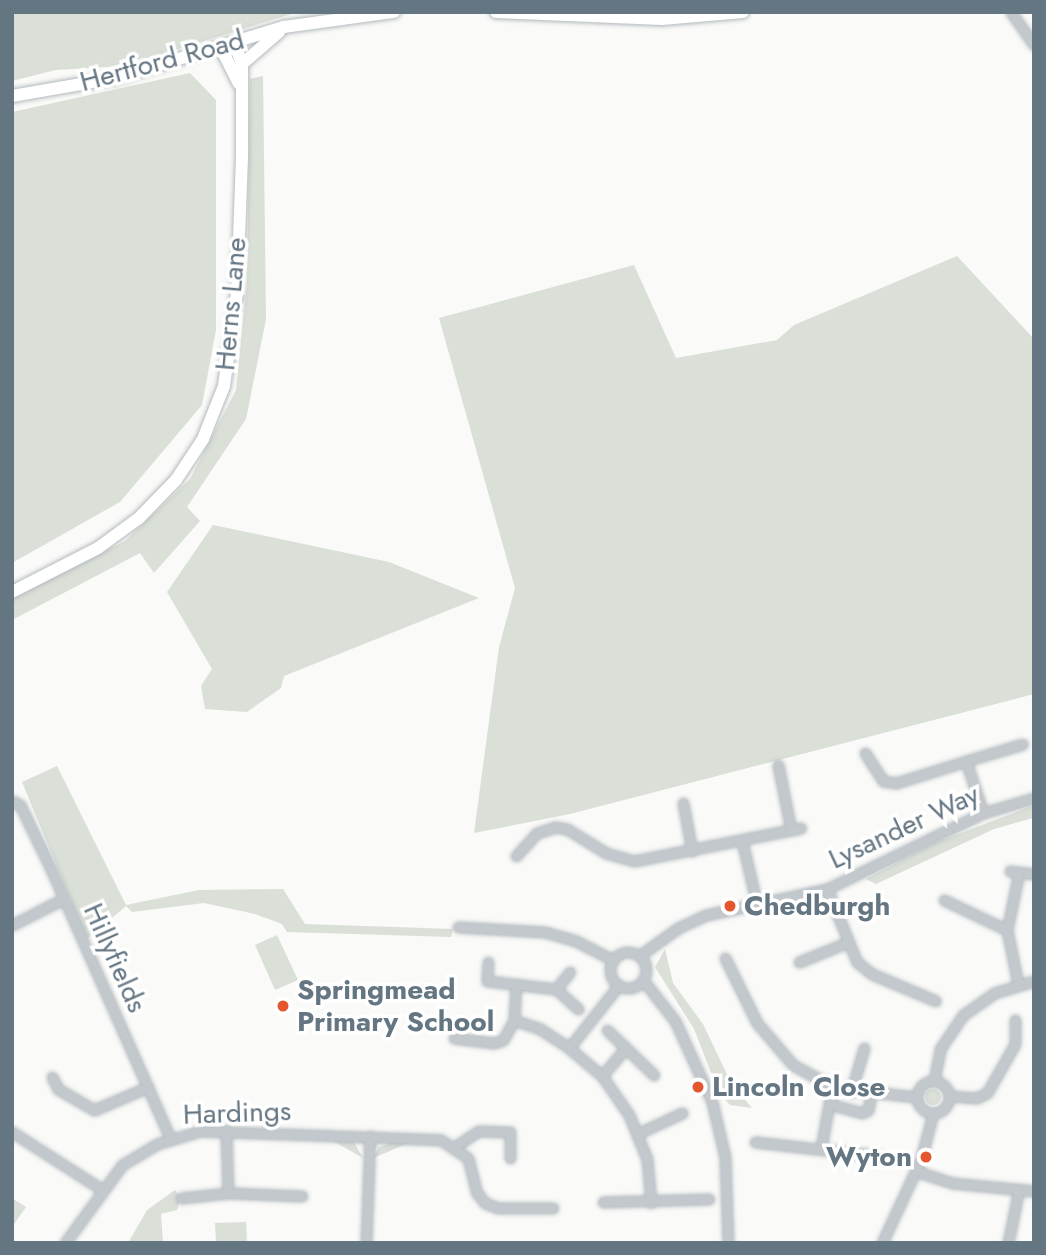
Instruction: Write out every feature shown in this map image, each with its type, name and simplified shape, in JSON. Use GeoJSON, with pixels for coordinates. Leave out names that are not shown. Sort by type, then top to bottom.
{"type":"FeatureCollection","features":[{"type":"Feature","properties":{"kind":"street","name":"Hertford Road"},"geometry":{"type":"LineString","coordinates":[[12,96],[116,78],[284,27],[394,12]]}},
{"type":"Feature","properties":{"kind":"street"},"geometry":{"type":"LineString","coordinates":[[496,12],[662,19],[743,12]]}},
{"type":"Feature","properties":{"kind":"street"},"geometry":{"type":"LineString","coordinates":[[1011,12],[1034,45]]}},
{"type":"Feature","properties":{"kind":"street"},"geometry":{"type":"LineString","coordinates":[[233,42],[242,65],[284,27]]}},
{"type":"Feature","properties":{"kind":"street","name":"Herns Lane"},"geometry":{"type":"LineString","coordinates":[[220,46],[239,84]]}},
{"type":"Feature","properties":{"kind":"street","name":"Herns Lane"},"geometry":{"type":"LineString","coordinates":[[12,592],[99,548],[139,518],[176,480],[203,439],[224,386],[232,351],[242,155],[239,84],[242,65]]}},
{"type":"Feature","properties":{"kind":"street"},"geometry":{"type":"LineString","coordinates":[[865,752],[883,781],[896,783],[1023,744]]}},
{"type":"Feature","properties":{"kind":"street"},"geometry":{"type":"LineString","coordinates":[[966,761],[983,813]]}},
{"type":"Feature","properties":{"kind":"street"},"geometry":{"type":"LineString","coordinates":[[516,856],[537,833],[555,828],[567,829],[606,853],[634,860],[796,829],[778,765]]}},
{"type":"Feature","properties":{"kind":"street","name":"Lysander Way"},"geometry":{"type":"LineString","coordinates":[[639,956],[678,928],[706,915],[827,888],[983,813],[1034,798]]}},
{"type":"Feature","properties":{"kind":"street","name":"Hillyfields"},"geometry":{"type":"LineString","coordinates":[[12,802],[20,805],[170,1138]]}},
{"type":"Feature","properties":{"kind":"street"},"geometry":{"type":"LineString","coordinates":[[684,803],[692,851]]}},
{"type":"Feature","properties":{"kind":"street"},"geometry":{"type":"LineString","coordinates":[[742,841],[757,905]]}},
{"type":"Feature","properties":{"kind":"street"},"geometry":{"type":"LineString","coordinates":[[1018,984],[1007,930],[1015,872],[1034,874]]}},
{"type":"Feature","properties":{"kind":"street"},"geometry":{"type":"LineString","coordinates":[[827,888],[846,943],[857,962],[872,974],[936,1001]]}},
{"type":"Feature","properties":{"kind":"street"},"geometry":{"type":"LineString","coordinates":[[12,925],[63,898]]}},
{"type":"Feature","properties":{"kind":"street"},"geometry":{"type":"LineString","coordinates":[[944,900],[1007,930]]}},
{"type":"Feature","properties":{"kind":"street"},"geometry":{"type":"LineString","coordinates":[[458,927],[545,932],[576,941],[613,960]]}},
{"type":"Feature","properties":{"kind":"street"},"geometry":{"type":"LineString","coordinates":[[799,962],[846,943]]}},
{"type":"Feature","properties":{"kind":"street"},"geometry":{"type":"LineString","coordinates":[[628,952],[639,956],[646,970],[643,980],[635,987],[619,985],[612,977],[613,960],[628,952]]}},
{"type":"Feature","properties":{"kind":"street"},"geometry":{"type":"LineString","coordinates":[[725,958],[743,1000],[772,1044],[793,1065],[835,1088],[872,1095],[917,1097]]}},
{"type":"Feature","properties":{"kind":"street"},"geometry":{"type":"LineString","coordinates":[[488,962],[487,981],[556,989],[578,1009]]}},
{"type":"Feature","properties":{"kind":"street"},"geometry":{"type":"LineString","coordinates":[[556,989],[570,972]]}},
{"type":"Feature","properties":{"kind":"street"},"geometry":{"type":"LineString","coordinates":[[643,980],[675,1021],[712,1102],[725,1157],[728,1243]]}},
{"type":"Feature","properties":{"kind":"street"},"geometry":{"type":"LineString","coordinates":[[934,1081],[940,1049],[963,1015],[984,999],[1018,984],[1034,981]]}},
{"type":"Feature","properties":{"kind":"street"},"geometry":{"type":"LineString","coordinates":[[454,1038],[498,1042],[514,1020],[516,984]]}},
{"type":"Feature","properties":{"kind":"street"},"geometry":{"type":"LineString","coordinates":[[569,1048],[619,985]]}},
{"type":"Feature","properties":{"kind":"street"},"geometry":{"type":"LineString","coordinates":[[514,1020],[540,1029],[569,1048],[602,1076],[637,1134],[647,1159],[651,1203]]}},
{"type":"Feature","properties":{"kind":"street"},"geometry":{"type":"LineString","coordinates":[[949,1096],[977,1098],[987,1093],[1015,1044],[1015,1020]]}},
{"type":"Feature","properties":{"kind":"street"},"geometry":{"type":"LineString","coordinates":[[607,1030],[654,1075]]}},
{"type":"Feature","properties":{"kind":"street"},"geometry":{"type":"LineString","coordinates":[[851,1092],[864,1048]]}},
{"type":"Feature","properties":{"kind":"street"},"geometry":{"type":"LineString","coordinates":[[602,1076],[625,1049]]}},
{"type":"Feature","properties":{"kind":"street"},"geometry":{"type":"LineString","coordinates":[[52,1077],[58,1089],[94,1110],[148,1087]]}},
{"type":"Feature","properties":{"kind":"street"},"geometry":{"type":"LineString","coordinates":[[934,1081],[946,1087],[949,1096],[943,1110],[933,1113],[924,1110],[917,1097],[920,1087],[934,1081]]}},
{"type":"Feature","properties":{"kind":"street"},"geometry":{"type":"LineString","coordinates":[[821,1148],[835,1088]]}},
{"type":"Feature","properties":{"kind":"street"},"geometry":{"type":"LineString","coordinates":[[830,1104],[862,1113],[868,1110],[872,1095]]}},
{"type":"Feature","properties":{"kind":"street"},"geometry":{"type":"LineString","coordinates":[[637,1134],[682,1113]]}},
{"type":"Feature","properties":{"kind":"street"},"geometry":{"type":"LineString","coordinates":[[882,1243],[915,1171],[933,1113]]}},
{"type":"Feature","properties":{"kind":"street"},"geometry":{"type":"LineString","coordinates":[[226,1130],[228,1192]]}},
{"type":"Feature","properties":{"kind":"street","name":"Hardings"},"geometry":{"type":"LineString","coordinates":[[65,1243],[101,1189],[135,1156],[170,1138],[226,1130],[441,1140],[456,1146]]}},
{"type":"Feature","properties":{"kind":"street"},"geometry":{"type":"LineString","coordinates":[[510,1157],[510,1132],[478,1131],[456,1146],[468,1158],[477,1193],[485,1203],[498,1208],[553,1208]]}},
{"type":"Feature","properties":{"kind":"street"},"geometry":{"type":"LineString","coordinates":[[12,1132],[101,1189]]}},
{"type":"Feature","properties":{"kind":"street"},"geometry":{"type":"LineString","coordinates":[[366,1243],[370,1136]]}},
{"type":"Feature","properties":{"kind":"street"},"geometry":{"type":"LineString","coordinates":[[755,1142],[879,1156]]}},
{"type":"Feature","properties":{"kind":"street"},"geometry":{"type":"LineString","coordinates":[[915,1171],[952,1183],[1034,1191]]}},
{"type":"Feature","properties":{"kind":"street"},"geometry":{"type":"LineString","coordinates":[[1008,1243],[1018,1189]]}},
{"type":"Feature","properties":{"kind":"street"},"geometry":{"type":"LineString","coordinates":[[181,1198],[228,1192],[302,1196]]}},
{"type":"Feature","properties":{"kind":"street"},"geometry":{"type":"LineString","coordinates":[[603,1202],[651,1203],[709,1199]]}},
{"type":"Feature","properties":{"kind":"shaded area"},"geometry":{"type":"Polygon","coordinates":[[[12,12],[298,12],[123,66],[56,70],[12,81],[12,12]]]}},
{"type":"Feature","properties":{"kind":"shaded area"},"geometry":{"type":"Polygon","coordinates":[[[190,73],[216,100],[216,330],[202,405],[120,502],[12,563],[12,112],[190,73]]]}},
{"type":"Feature","properties":{"kind":"shaded area"},"geometry":{"type":"Polygon","coordinates":[[[263,76],[266,319],[246,419],[187,507],[200,521],[154,573],[140,553],[12,620],[12,598],[125,541],[190,479],[236,390],[247,282],[250,79],[263,76]]]}},
{"type":"Feature","properties":{"kind":"shaded area"},"geometry":{"type":"Polygon","coordinates":[[[957,256],[1034,339],[1034,694],[570,814],[474,833],[499,647],[515,588],[439,318],[634,265],[676,358],[777,340],[794,325],[957,256]]]}},
{"type":"Feature","properties":{"kind":"shaded area"},"geometry":{"type":"Polygon","coordinates":[[[213,525],[389,562],[479,598],[284,676],[281,688],[247,712],[205,709],[201,686],[212,669],[167,592],[213,525]]]}},
{"type":"Feature","properties":{"kind":"shaded area"},"geometry":{"type":"Polygon","coordinates":[[[57,766],[126,905],[199,890],[283,889],[305,924],[453,929],[451,937],[287,932],[282,924],[255,914],[204,903],[132,912],[126,906],[87,939],[22,782],[57,766]]]}},
{"type":"Feature","properties":{"kind":"shaded area"},"geometry":{"type":"Polygon","coordinates":[[[1034,805],[1033,818],[994,829],[876,884],[866,879],[935,843],[1034,805]]]}},
{"type":"Feature","properties":{"kind":"shaded area"},"geometry":{"type":"Polygon","coordinates":[[[277,935],[298,980],[275,990],[255,945],[277,935]]]}},
{"type":"Feature","properties":{"kind":"shaded area"},"geometry":{"type":"Polygon","coordinates":[[[665,949],[673,983],[703,1024],[731,1083],[752,1108],[730,1105],[719,1093],[694,1029],[655,967],[665,949]]]}},
{"type":"Feature","properties":{"kind":"shaded area"},"geometry":{"type":"Polygon","coordinates":[[[930,1089],[936,1089],[941,1097],[939,1103],[930,1105],[925,1100],[925,1094],[930,1089]]]}},
{"type":"Feature","properties":{"kind":"shaded area"},"geometry":{"type":"Polygon","coordinates":[[[333,1138],[354,1142],[363,1158],[333,1141],[333,1138]]]}},
{"type":"Feature","properties":{"kind":"shaded area"},"geometry":{"type":"Polygon","coordinates":[[[395,1142],[409,1143],[373,1158],[379,1147],[395,1142]]]}},
{"type":"Feature","properties":{"kind":"shaded area"},"geometry":{"type":"Polygon","coordinates":[[[175,1190],[181,1198],[177,1210],[161,1214],[163,1243],[128,1243],[147,1210],[175,1190]]]}},
{"type":"Feature","properties":{"kind":"shaded area"},"geometry":{"type":"Polygon","coordinates":[[[12,1198],[26,1207],[12,1227],[12,1198]]]}},
{"type":"Feature","properties":{"kind":"shaded area"},"geometry":{"type":"Polygon","coordinates":[[[246,1222],[247,1243],[216,1243],[215,1223],[246,1222]]]}},
{"type":"Feature","properties":{"kind":"place","name":"Chedburgh"},"geometry":{"type":"Point","coordinates":[730,906]}},
{"type":"Feature","properties":{"kind":"place","name":"Springmead Primary School"},"geometry":{"type":"Point","coordinates":[283,1006]}},
{"type":"Feature","properties":{"kind":"place","name":"Lincoln Close"},"geometry":{"type":"Point","coordinates":[698,1087]}},
{"type":"Feature","properties":{"kind":"place","name":"Wyton"},"geometry":{"type":"Point","coordinates":[926,1157]}}]}
